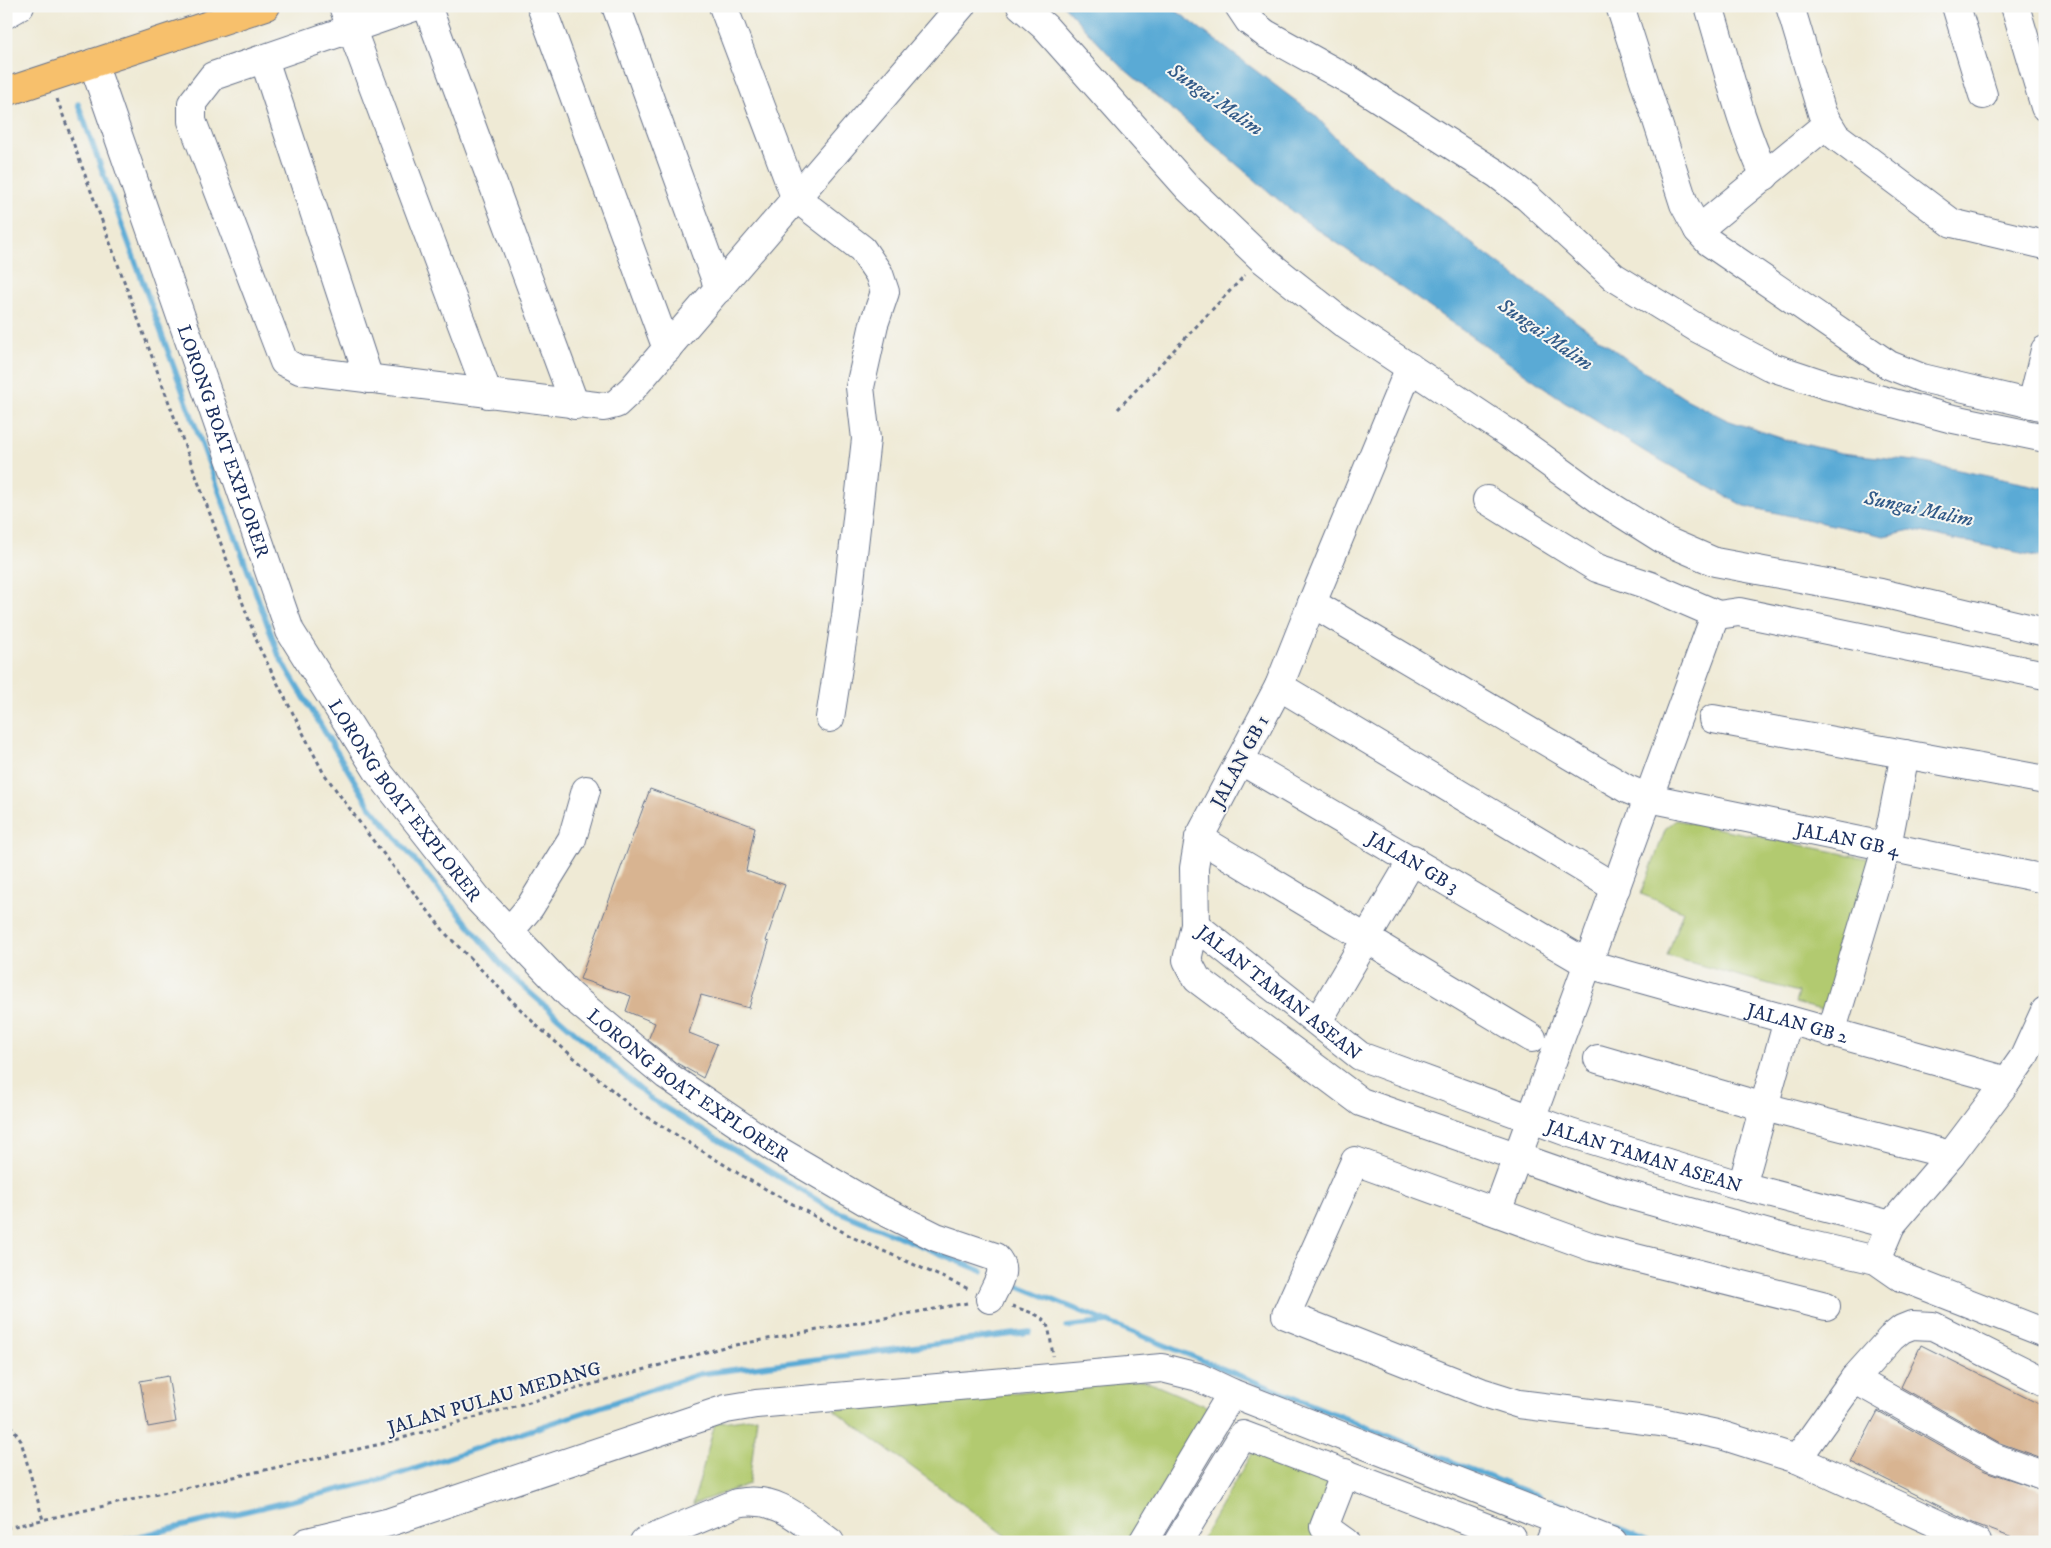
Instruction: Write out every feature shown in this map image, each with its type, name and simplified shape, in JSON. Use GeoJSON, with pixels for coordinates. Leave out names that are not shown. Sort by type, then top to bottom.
{"type":"FeatureCollection","features":[{"type":"Feature","properties":{"kind":"main road"},"geometry":{"type":"LineString","coordinates":[[6,92],[266,6]]}},
{"type":"Feature","properties":{"kind":"street"},"geometry":{"type":"LineString","coordinates":[[6,14],[20,6]]}},
{"type":"Feature","properties":{"kind":"street"},"geometry":{"type":"LineString","coordinates":[[417,6],[347,18],[264,59],[213,76],[192,103],[192,121],[284,362],[300,370],[604,407],[616,404],[667,349],[795,197],[961,6]]}},
{"type":"Feature","properties":{"kind":"street"},"geometry":{"type":"LineString","coordinates":[[427,6],[575,404]]}},
{"type":"Feature","properties":{"kind":"street"},"geometry":{"type":"LineString","coordinates":[[540,6],[667,349]]}},
{"type":"Feature","properties":{"kind":"street"},"geometry":{"type":"LineString","coordinates":[[616,6],[719,289]]}},
{"type":"Feature","properties":{"kind":"street"},"geometry":{"type":"LineString","coordinates":[[723,6],[795,197],[862,249],[879,274],[885,292],[874,324],[860,386],[866,439],[847,606],[830,718]]}},
{"type":"Feature","properties":{"kind":"street"},"geometry":{"type":"LineString","coordinates":[[1021,6],[1044,27],[1189,189],[1261,258],[1343,323],[1508,433],[1599,499],[1664,540],[1715,562],[1881,593],[2045,632]]}},
{"type":"Feature","properties":{"kind":"street"},"geometry":{"type":"LineString","coordinates":[[1239,6],[1249,21],[1266,34],[1353,82],[1497,174],[1527,198],[1614,277],[1697,328],[1769,366],[1826,385],[1949,418],[2045,438]]}},
{"type":"Feature","properties":{"kind":"street"},"geometry":{"type":"LineString","coordinates":[[1709,6],[1738,108],[1751,146],[1765,176]]}},
{"type":"Feature","properties":{"kind":"street"},"geometry":{"type":"LineString","coordinates":[[1790,6],[1827,124],[1836,136],[1952,223],[2045,245]]}},
{"type":"Feature","properties":{"kind":"street"},"geometry":{"type":"LineString","coordinates":[[1956,6],[1983,95]]}},
{"type":"Feature","properties":{"kind":"street"},"geometry":{"type":"LineString","coordinates":[[2015,6],[2045,107]]}},
{"type":"Feature","properties":{"kind":"street"},"geometry":{"type":"LineString","coordinates":[[1622,7],[1684,204],[1698,230],[1723,254],[1889,365],[1922,378],[2039,406],[2045,350]]}},
{"type":"Feature","properties":{"kind":"street"},"geometry":{"type":"LineString","coordinates":[[347,18],[488,394]]}},
{"type":"Feature","properties":{"kind":"street"},"geometry":{"type":"LineString","coordinates":[[264,59],[370,379]]}},
{"type":"Feature","properties":{"kind":"street","name":"LORONG BOAT EXPLORER"},"geometry":{"type":"LineString","coordinates":[[93,63],[290,631],[379,773],[478,899],[570,994],[666,1075],[774,1148],[870,1204],[936,1237],[995,1257],[1001,1263],[1002,1270],[990,1299]]}},
{"type":"Feature","properties":{"kind":"street"},"geometry":{"type":"LineString","coordinates":[[1698,230],[1827,124]]}},
{"type":"Feature","properties":{"kind":"street","name":"JALAN GB 1"},"geometry":{"type":"LineString","coordinates":[[1195,925],[1194,868],[1199,838],[1279,686],[1410,367]]}},
{"type":"Feature","properties":{"kind":"street"},"geometry":{"type":"LineString","coordinates":[[1486,500],[1597,568],[1651,586],[1718,615],[1738,612],[2045,675]]}},
{"type":"Feature","properties":{"kind":"street","name":"JALAN GB 4"},"geometry":{"type":"LineString","coordinates":[[1312,603],[1627,789],[1649,798],[2045,879]]}},
{"type":"Feature","properties":{"kind":"street"},"geometry":{"type":"LineString","coordinates":[[1497,1212],[1713,621],[1718,615]]}},
{"type":"Feature","properties":{"kind":"street"},"geometry":{"type":"LineString","coordinates":[[1279,686],[1616,888]]}},
{"type":"Feature","properties":{"kind":"street"},"geometry":{"type":"LineString","coordinates":[[1713,719],[2045,780]]}},
{"type":"Feature","properties":{"kind":"street"},"geometry":{"type":"LineString","coordinates":[[1831,1033],[1887,846],[1905,754]]}},
{"type":"Feature","properties":{"kind":"street","name":"JALAN GB 3"},"geometry":{"type":"LineString","coordinates":[[1240,760],[1413,859],[1588,964]]}},
{"type":"Feature","properties":{"kind":"street"},"geometry":{"type":"LineString","coordinates":[[510,932],[530,907],[572,839],[586,790]]}},
{"type":"Feature","properties":{"kind":"street"},"geometry":{"type":"LineString","coordinates":[[1199,838],[1367,937],[1532,1038]]}},
{"type":"Feature","properties":{"kind":"street"},"geometry":{"type":"LineString","coordinates":[[1318,1021],[1413,859]]}},
{"type":"Feature","properties":{"kind":"street","name":"JALAN TAMAN ASEAN"},"geometry":{"type":"LineString","coordinates":[[1891,1225],[1742,1186],[1532,1119],[1360,1056],[1195,925],[1187,960],[1197,979],[1342,1090],[1361,1102],[1615,1191],[1794,1241],[1876,1260],[1899,1276],[2045,1334]]}},
{"type":"Feature","properties":{"kind":"street","name":"JALAN GB 2"},"geometry":{"type":"LineString","coordinates":[[1588,964],[2007,1081]]}},
{"type":"Feature","properties":{"kind":"street"},"geometry":{"type":"LineString","coordinates":[[1876,1260],[1891,1225],[1951,1155],[2024,1057],[2045,1011]]}},
{"type":"Feature","properties":{"kind":"street"},"geometry":{"type":"LineString","coordinates":[[1742,1186],[1788,1020]]}},
{"type":"Feature","properties":{"kind":"street"},"geometry":{"type":"LineString","coordinates":[[1598,1059],[1764,1107],[1951,1155]]}},
{"type":"Feature","properties":{"kind":"street"},"geometry":{"type":"LineString","coordinates":[[1826,1306],[1592,1247],[1355,1160],[1286,1315],[1481,1392],[1519,1404],[1661,1422],[1721,1435],[1797,1459],[1977,1542]]}},
{"type":"Feature","properties":{"kind":"street"},"geometry":{"type":"LineString","coordinates":[[1797,1459],[1854,1379],[1891,1338],[1902,1329],[1912,1325],[1933,1326],[2045,1382]]}},
{"type":"Feature","properties":{"kind":"street"},"geometry":{"type":"LineString","coordinates":[[307,1542],[390,1522],[726,1408],[1056,1376],[1162,1368],[1198,1377],[1554,1531],[1613,1542]]}},
{"type":"Feature","properties":{"kind":"street"},"geometry":{"type":"LineString","coordinates":[[1854,1379],[1993,1457],[2045,1476]]}},
{"type":"Feature","properties":{"kind":"street"},"geometry":{"type":"LineString","coordinates":[[1143,1542],[1232,1393]]}},
{"type":"Feature","properties":{"kind":"street"},"geometry":{"type":"LineString","coordinates":[[1178,1542],[1244,1435],[1510,1540]]}},
{"type":"Feature","properties":{"kind":"street"},"geometry":{"type":"LineString","coordinates":[[1345,1474],[1324,1527],[1345,1542]]}},
{"type":"Feature","properties":{"kind":"street"},"geometry":{"type":"LineString","coordinates":[[644,1542],[737,1503],[752,1500],[770,1502],[787,1510],[830,1542]]}},
{"type":"Feature","properties":{"kind":"path"},"geometry":{"type":"LineString","coordinates":[[49,77],[259,647],[323,772],[447,936],[537,1026],[633,1108],[744,1177],[854,1238],[990,1299],[1040,1315],[1046,1320],[1056,1376]]}},
{"type":"Feature","properties":{"kind":"path"},"geometry":{"type":"LineString","coordinates":[[1118,409],[1261,258]]}},
{"type":"Feature","properties":{"kind":"path","name":"JALAN PULAU MEDANG"},"geometry":{"type":"LineString","coordinates":[[6,1528],[380,1444],[724,1347],[990,1299]]}},
{"type":"Feature","properties":{"kind":"path"},"geometry":{"type":"LineString","coordinates":[[6,1418],[21,1442],[43,1520]]}},
{"type":"Feature","properties":{"kind":"green space"},"geometry":{"type":"Polygon","coordinates":[[[1676,820],[1875,860],[1829,1012],[1795,1003],[1798,992],[1667,956],[1683,911],[1641,894],[1666,828],[1676,820]]]}},
{"type":"Feature","properties":{"kind":"green space"},"geometry":{"type":"Polygon","coordinates":[[[1143,1380],[1208,1407],[1129,1542],[1014,1542],[834,1410],[1143,1380]]]}},
{"type":"Feature","properties":{"kind":"green space"},"geometry":{"type":"Polygon","coordinates":[[[757,1417],[749,1484],[693,1504],[715,1423],[757,1417]]]}},
{"type":"Feature","properties":{"kind":"green space"},"geometry":{"type":"Polygon","coordinates":[[[1254,1449],[1331,1481],[1326,1542],[1200,1542],[1254,1449]]]}},
{"type":"Feature","properties":{"kind":"water","name":"Sungai Malim"},"geometry":{"type":"Polygon","coordinates":[[[1064,6],[1170,6],[1316,116],[1348,151],[1633,364],[1684,398],[1727,420],[1787,440],[1841,453],[1915,461],[2045,488],[2045,558],[1911,530],[1884,536],[1744,506],[1647,453],[1564,401],[1294,213],[1116,62],[1064,6]]]}},
{"type":"Feature","properties":{"kind":"building"},"geometry":{"type":"Polygon","coordinates":[[[650,789],[755,827],[746,871],[785,885],[766,941],[769,942],[749,1008],[701,995],[689,1033],[717,1044],[703,1078],[675,1062],[648,1040],[655,1023],[626,1011],[631,996],[580,979],[650,789]]]}},
{"type":"Feature","properties":{"kind":"building"},"geometry":{"type":"Polygon","coordinates":[[[1921,1345],[2045,1407],[2045,1459],[2000,1443],[1901,1387],[1921,1345]]]}},
{"type":"Feature","properties":{"kind":"building"},"geometry":{"type":"Polygon","coordinates":[[[168,1376],[176,1422],[148,1427],[140,1381],[168,1376]]]}},
{"type":"Feature","properties":{"kind":"building"},"geometry":{"type":"Polygon","coordinates":[[[1878,1411],[1985,1471],[2045,1491],[2045,1542],[2023,1542],[1973,1523],[1851,1462],[1878,1411]]]}},
{"type":"Feature","properties":{"kind":"waterway"},"geometry":{"type":"LineString","coordinates":[[78,104],[279,656],[369,805],[511,976],[651,1099],[832,1209],[982,1271]]}},
{"type":"Feature","properties":{"kind":"waterway"},"geometry":{"type":"LineString","coordinates":[[1009,1282],[1539,1497]]}},
{"type":"Feature","properties":{"kind":"waterway"},"geometry":{"type":"LineString","coordinates":[[1066,1327],[1108,1322]]}},
{"type":"Feature","properties":{"kind":"waterway"},"geometry":{"type":"LineString","coordinates":[[115,1542],[384,1479],[699,1374],[1030,1332]]}},
{"type":"Feature","properties":{"kind":"waterway"},"geometry":{"type":"LineString","coordinates":[[1551,1500],[1650,1542]]}}]}
